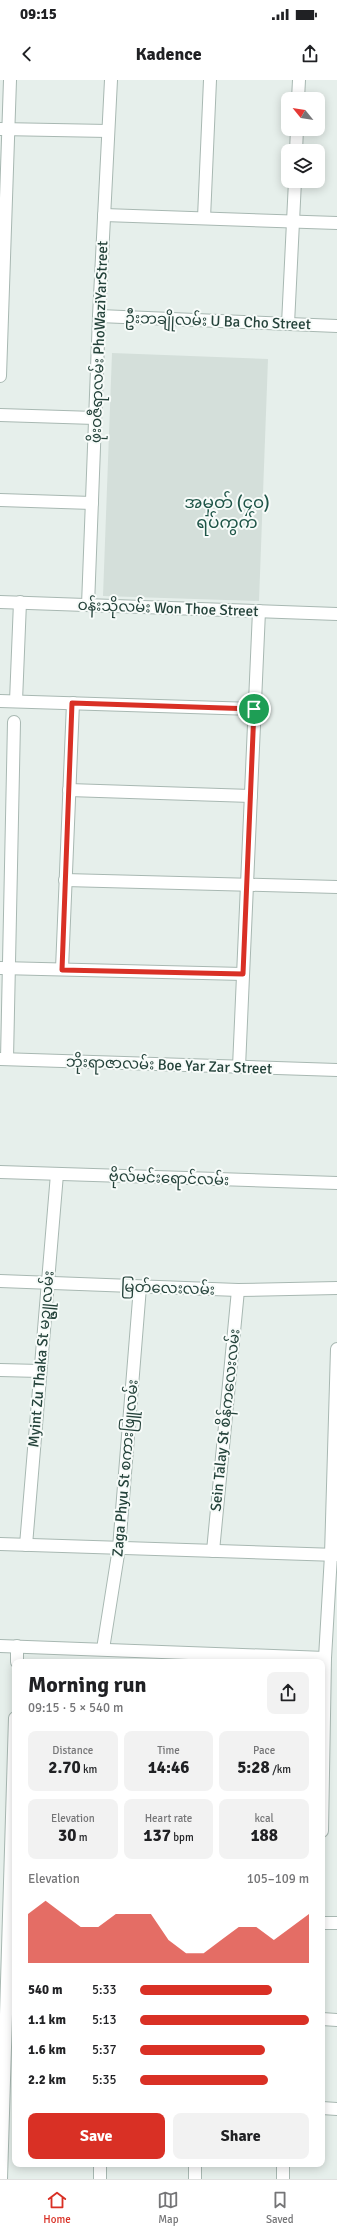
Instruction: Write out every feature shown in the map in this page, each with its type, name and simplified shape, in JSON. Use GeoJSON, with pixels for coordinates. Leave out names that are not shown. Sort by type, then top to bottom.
{"type":"FeatureCollection","features":[{"type":"Feature","properties":{"kind":"street"},"geometry":{"type":"LineString","coordinates":[[0,376],[4,129],[10,80]]}},
{"type":"Feature","properties":{"kind":"street","name":"ဖိုးဝဇီရာလမ်း PhoWaziYarStreet"},"geometry":{"type":"LineString","coordinates":[[88,605],[99,316],[111,80]]}},
{"type":"Feature","properties":{"kind":"street"},"geometry":{"type":"LineString","coordinates":[[204,218],[210,80]]}},
{"type":"Feature","properties":{"kind":"street"},"geometry":{"type":"LineString","coordinates":[[298,92],[299,80]]}},
{"type":"Feature","properties":{"kind":"street"},"geometry":{"type":"LineString","coordinates":[[4,129],[108,131]]}},
{"type":"Feature","properties":{"kind":"street"},"geometry":{"type":"LineString","coordinates":[[288,324],[295,188]]}},
{"type":"Feature","properties":{"kind":"street"},"geometry":{"type":"LineString","coordinates":[[104,215],[337,222]]}},
{"type":"Feature","properties":{"kind":"street","name":"ဦးဘချိုလမ်း U Ba Cho Street"},"geometry":{"type":"LineString","coordinates":[[99,316],[337,326]]}},
{"type":"Feature","properties":{"kind":"street"},"geometry":{"type":"LineString","coordinates":[[0,415],[95,418]]}},
{"type":"Feature","properties":{"kind":"street"},"geometry":{"type":"LineString","coordinates":[[0,500],[92,502]]}},
{"type":"Feature","properties":{"kind":"street","name":"ဝန်းသိုလမ်း Won Thoe Street"},"geometry":{"type":"LineString","coordinates":[[0,602],[337,614]]}},
{"type":"Feature","properties":{"kind":"street"},"geometry":{"type":"LineString","coordinates":[[16,701],[20,602]]}},
{"type":"Feature","properties":{"kind":"street"},"geometry":{"type":"LineString","coordinates":[[239,1067],[258,611]]}},
{"type":"Feature","properties":{"kind":"street"},"geometry":{"type":"LineString","coordinates":[[0,701],[254,709]]}},
{"type":"Feature","properties":{"kind":"street"},"geometry":{"type":"LineString","coordinates":[[62,970],[72,703]]}},
{"type":"Feature","properties":{"kind":"street"},"geometry":{"type":"LineString","coordinates":[[3,1059],[4,968],[14,722]]}},
{"type":"Feature","properties":{"kind":"street"},"geometry":{"type":"LineString","coordinates":[[69,790],[251,796]]}},
{"type":"Feature","properties":{"kind":"street"},"geometry":{"type":"LineString","coordinates":[[65,880],[337,887]]}},
{"type":"Feature","properties":{"kind":"street"},"geometry":{"type":"LineString","coordinates":[[4,968],[243,974]]}},
{"type":"Feature","properties":{"kind":"street","name":"ဘိုးရာဇာလမ်း Boe Yar Zar Street"},"geometry":{"type":"LineString","coordinates":[[3,1059],[337,1070]]}},
{"type":"Feature","properties":{"kind":"street","name":"ဗိုလ်မင်းရောင်လမ်း"},"geometry":{"type":"LineString","coordinates":[[0,1172],[337,1183]]}},
{"type":"Feature","properties":{"kind":"street","name":"Myint Zu Thaka St မဥ္ဇူလမ်း"},"geometry":{"type":"LineString","coordinates":[[26,1545],[57,1174]]}},
{"type":"Feature","properties":{"kind":"street","name":"မြတ်လေးလမ်း"},"geometry":{"type":"LineString","coordinates":[[0,1281],[238,1290],[337,1288]]}},
{"type":"Feature","properties":{"kind":"street","name":"Zaga Phyu St စကားဖြူလမ်း"},"geometry":{"type":"LineString","coordinates":[[103,1649],[119,1548],[140,1287]]}},
{"type":"Feature","properties":{"kind":"street","name":"Sein Talay St စိန်ကလေးလမ်း"},"geometry":{"type":"LineString","coordinates":[[213,1551],[238,1290]]}},
{"type":"Feature","properties":{"kind":"street"},"geometry":{"type":"LineString","coordinates":[[325,1799],[331,1736],[325,1658],[334,1555],[337,1349]]}},
{"type":"Feature","properties":{"kind":"street"},"geometry":{"type":"LineString","coordinates":[[0,1370],[40,1371]]}},
{"type":"Feature","properties":{"kind":"street"},"geometry":{"type":"LineString","coordinates":[[0,1544],[334,1555]]}},
{"type":"Feature","properties":{"kind":"street"},"geometry":{"type":"LineString","coordinates":[[0,1646],[325,1658]]}},
{"type":"Feature","properties":{"kind":"street"},"geometry":{"type":"LineString","coordinates":[[17,1646],[17,1659]]}},
{"type":"Feature","properties":{"kind":"street"},"geometry":{"type":"LineString","coordinates":[[1,2179],[6,2097],[12,1913],[6,1834],[12,1757]]}},
{"type":"Feature","properties":{"kind":"street"},"geometry":{"type":"LineString","coordinates":[[325,1923],[337,1923]]}},
{"type":"Feature","properties":{"kind":"street"},"geometry":{"type":"LineString","coordinates":[[325,2019],[337,2020]]}},
{"type":"Feature","properties":{"kind":"street"},"geometry":{"type":"LineString","coordinates":[[325,2108],[337,2109]]}},
{"type":"Feature","properties":{"kind":"street"},"geometry":{"type":"LineString","coordinates":[[100,2167],[100,2179]]}},
{"type":"Feature","properties":{"kind":"street"},"geometry":{"type":"LineString","coordinates":[[194,2179],[195,2167]]}},
{"type":"Feature","properties":{"kind":"street"},"geometry":{"type":"LineString","coordinates":[[282,2179],[283,2167]]}},
{"type":"Feature","properties":{"kind":"shaded area"},"geometry":{"type":"Polygon","coordinates":[[[112,353],[268,359],[259,601],[103,596],[112,353]]]}},
{"type":"Feature","properties":{"kind":"district","name":"အမှတ် (၄၀) ရပ်ကွက်"},"geometry":{"type":"Point","coordinates":[227,512]}},
{"type":"Feature","properties":{"kind":"route"},"geometry":{"type":"LineString","coordinates":[[72,703],[254,709],[243,974],[62,970],[72,703]]}}]}
